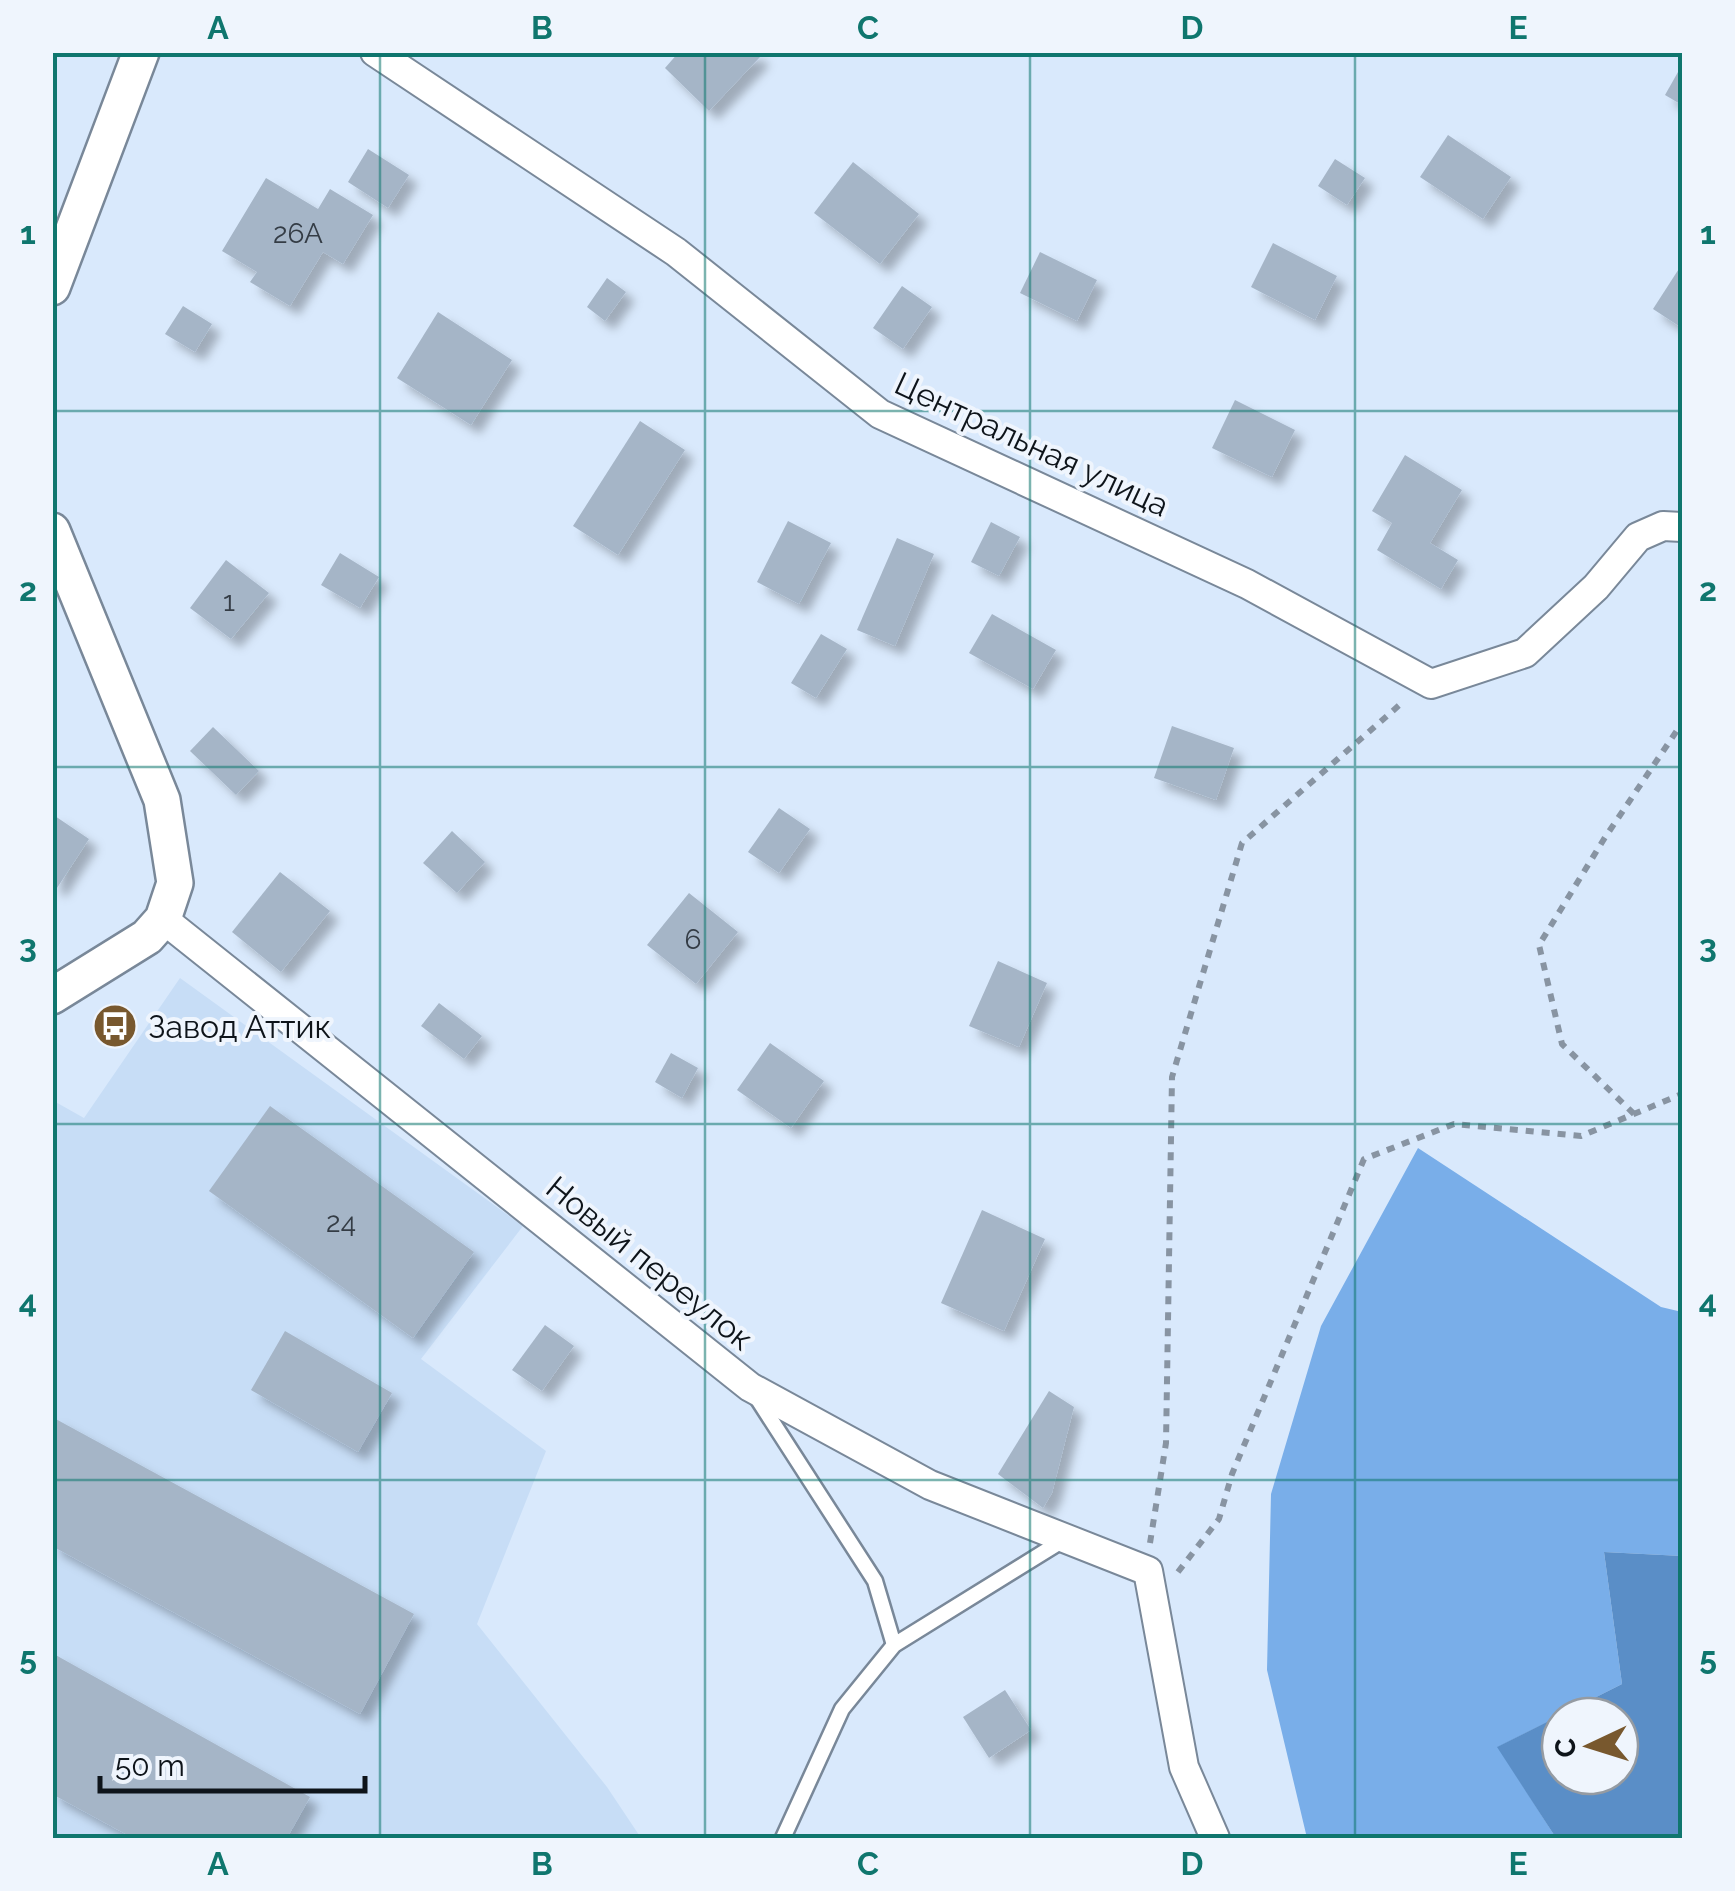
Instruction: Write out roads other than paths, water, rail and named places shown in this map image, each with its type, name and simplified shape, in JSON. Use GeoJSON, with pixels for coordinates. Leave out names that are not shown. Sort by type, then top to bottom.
{"type":"FeatureCollection","features":[{"type":"Feature","properties":{"kind":"street"},"geometry":{"type":"LineString","coordinates":[[52,287],[140,52]]}},
{"type":"Feature","properties":{"kind":"street","name":"Центральная улица"},"geometry":{"type":"LineString","coordinates":[[375,52],[676,252],[880,414],[1246,584],[1431,684],[1524,653],[1596,587],[1638,537],[1664,526],[1682,527]]}},
{"type":"Feature","properties":{"kind":"street"},"geometry":{"type":"LineString","coordinates":[[52,530],[162,800],[175,883],[163,919],[146,937],[52,996]]}},
{"type":"Feature","properties":{"kind":"street","name":"Новый переулок"},"geometry":{"type":"LineString","coordinates":[[163,919],[750,1387],[930,1485],[1148,1571],[1184,1767],[1215,1838]]}},
{"type":"Feature","properties":{"kind":"lane"},"geometry":{"type":"LineString","coordinates":[[750,1387],[875,1581],[894,1644]]}},
{"type":"Feature","properties":{"kind":"lane"},"geometry":{"type":"LineString","coordinates":[[783,1838],[842,1709],[894,1644],[1065,1539]]}},
{"type":"Feature","properties":{"kind":"place","name":"Завод Аттик"},"geometry":{"type":"Point","coordinates":[115,1026]}}]}
